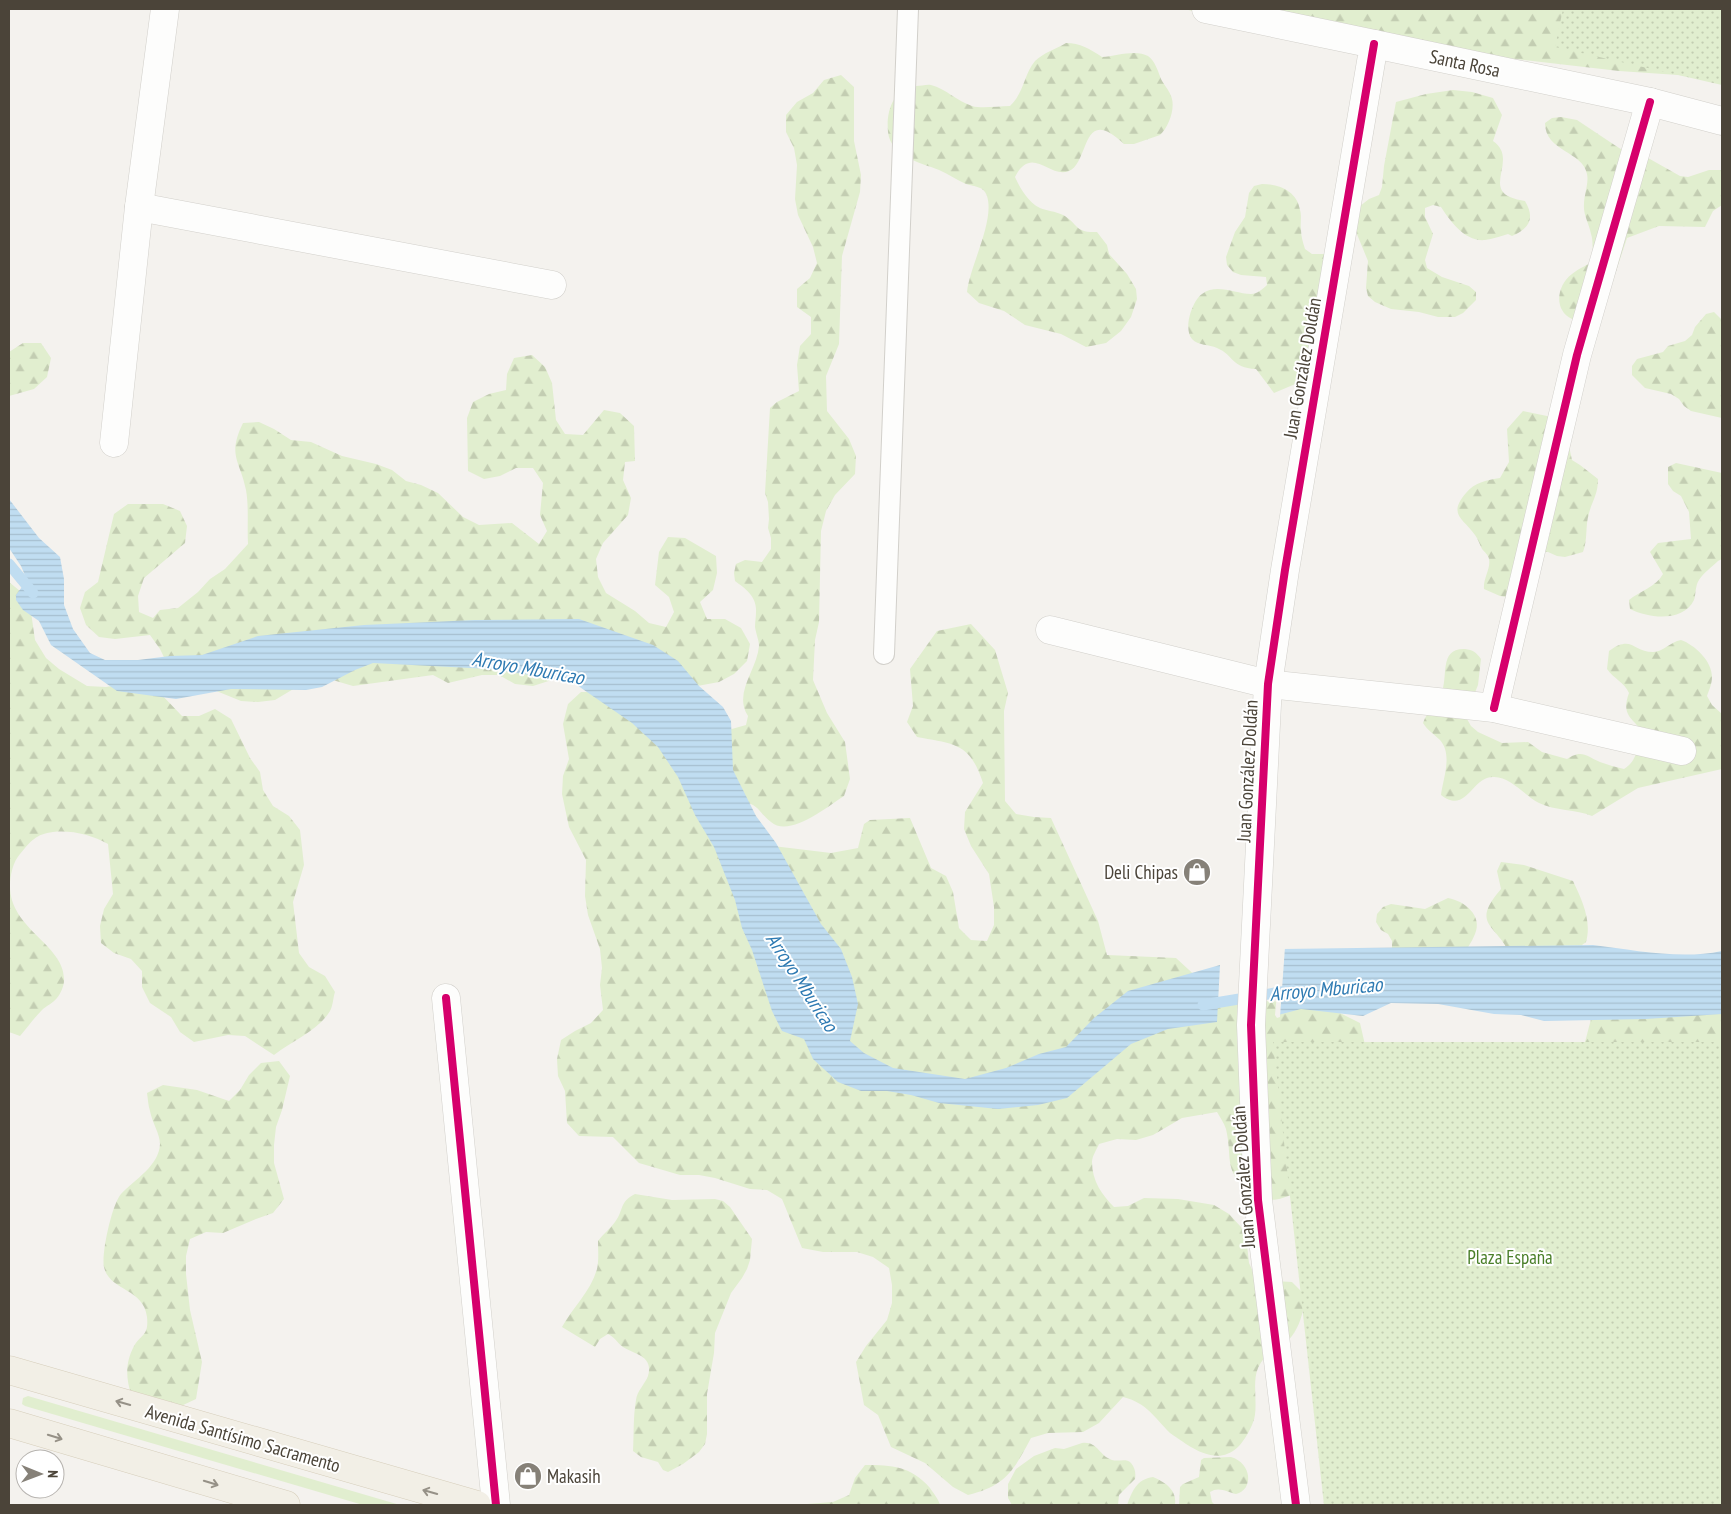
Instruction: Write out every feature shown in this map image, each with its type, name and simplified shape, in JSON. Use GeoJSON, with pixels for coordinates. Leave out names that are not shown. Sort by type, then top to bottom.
{"type":"FeatureCollection","features":[{"type":"Feature","properties":{"kind":"main road","name":"Avenida Santísimo Sacramento"},"geometry":{"type":"LineString","coordinates":[[9,1370],[477,1505]]}},
{"type":"Feature","properties":{"kind":"main road"},"geometry":{"type":"LineString","coordinates":[[9,1423],[286,1505]]}},
{"type":"Feature","properties":{"kind":"street"},"geometry":{"type":"LineString","coordinates":[[114,443],[139,207],[165,9]]}},
{"type":"Feature","properties":{"kind":"street","name":"Santa Rosa"},"geometry":{"type":"LineString","coordinates":[[1206,9],[1650,102],[1722,121]]}},
{"type":"Feature","properties":{"kind":"street","name":"Juan González Doldán"},"geometry":{"type":"LineString","coordinates":[[1296,1505],[1258,1200],[1251,1025],[1268,684],[1285,570],[1374,44]]}},
{"type":"Feature","properties":{"kind":"street"},"geometry":{"type":"LineString","coordinates":[[1494,708],[1577,355],[1650,102]]}},
{"type":"Feature","properties":{"kind":"street"},"geometry":{"type":"LineString","coordinates":[[139,207],[552,285]]}},
{"type":"Feature","properties":{"kind":"street"},"geometry":{"type":"LineString","coordinates":[[1050,630],[1268,684],[1494,708],[1682,751]]}},
{"type":"Feature","properties":{"kind":"street"},"geometry":{"type":"LineString","coordinates":[[446,998],[496,1505]]}},
{"type":"Feature","properties":{"kind":"lane"},"geometry":{"type":"LineString","coordinates":[[884,654],[908,9]]}},
{"type":"Feature","properties":{"kind":"green space"},"geometry":{"type":"Polygon","coordinates":[[[1184,9],[1722,9],[1722,78],[1619,71],[1290,33],[1184,9]]]}},
{"type":"Feature","properties":{"kind":"green space"},"geometry":{"type":"Polygon","coordinates":[[[1563,9],[1722,9],[1722,85],[1555,47],[1563,9]]]}},
{"type":"Feature","properties":{"kind":"green space"},"geometry":{"type":"Polygon","coordinates":[[[1066,43],[1085,47],[1102,57],[1132,53],[1148,56],[1154,63],[1170,94],[1173,106],[1171,117],[1160,135],[1134,144],[1124,144],[1110,133],[1100,130],[1093,132],[1076,166],[1069,171],[1055,171],[1041,165],[1028,163],[1021,168],[1015,177],[1025,194],[1036,205],[1063,215],[1084,231],[1097,232],[1107,245],[1109,254],[1127,274],[1136,289],[1137,299],[1131,317],[1121,331],[1106,343],[1086,347],[1061,334],[1025,325],[1004,311],[979,303],[967,292],[988,218],[989,206],[986,193],[979,187],[966,184],[900,153],[890,140],[888,132],[888,116],[893,102],[902,91],[916,86],[929,85],[942,89],[967,104],[976,107],[1010,106],[1015,101],[1035,61],[1066,43]]]}},
{"type":"Feature","properties":{"kind":"green space"},"geometry":{"type":"Polygon","coordinates":[[[841,75],[854,87],[854,141],[861,175],[860,192],[842,256],[839,344],[826,376],[827,411],[849,439],[856,456],[855,474],[835,495],[826,511],[821,531],[819,622],[815,640],[813,680],[827,713],[845,742],[850,779],[844,796],[828,807],[798,824],[779,826],[767,819],[756,807],[743,802],[721,732],[746,725],[748,716],[744,707],[744,690],[759,646],[755,627],[755,602],[747,590],[735,581],[734,573],[736,564],[745,560],[762,562],[771,549],[771,538],[768,528],[768,502],[765,493],[770,408],[777,402],[799,391],[797,365],[800,346],[811,334],[811,317],[797,307],[797,289],[810,278],[817,263],[813,247],[798,215],[795,199],[797,165],[794,148],[786,132],[786,115],[797,102],[813,93],[824,80],[841,75]]]}},
{"type":"Feature","properties":{"kind":"green space"},"geometry":{"type":"Polygon","coordinates":[[[1453,90],[1472,92],[1493,98],[1502,115],[1493,141],[1500,148],[1503,155],[1500,186],[1503,192],[1510,197],[1525,201],[1530,213],[1529,222],[1523,230],[1512,236],[1508,234],[1488,240],[1478,240],[1459,230],[1441,207],[1433,205],[1425,208],[1425,217],[1433,234],[1425,260],[1427,268],[1442,277],[1469,286],[1476,292],[1476,300],[1463,313],[1455,317],[1438,317],[1419,312],[1391,309],[1375,302],[1368,296],[1366,288],[1368,261],[1354,227],[1355,210],[1369,199],[1379,195],[1382,187],[1396,102],[1426,94],[1453,90]]]}},
{"type":"Feature","properties":{"kind":"green space"},"geometry":{"type":"Polygon","coordinates":[[[1561,117],[1577,120],[1624,151],[1641,154],[1680,176],[1688,177],[1709,170],[1722,170],[1722,205],[1713,211],[1705,227],[1659,226],[1627,238],[1599,323],[1581,322],[1572,319],[1562,310],[1560,304],[1559,297],[1563,284],[1575,272],[1595,260],[1592,237],[1584,208],[1587,174],[1584,166],[1579,160],[1557,146],[1547,133],[1545,123],[1552,118],[1561,117]]]}},
{"type":"Feature","properties":{"kind":"green space"},"geometry":{"type":"Polygon","coordinates":[[[1262,184],[1281,187],[1295,198],[1301,212],[1301,235],[1305,249],[1312,254],[1331,254],[1317,327],[1310,332],[1317,357],[1300,382],[1274,393],[1256,369],[1237,364],[1223,351],[1194,341],[1188,329],[1192,309],[1202,294],[1214,289],[1220,289],[1253,294],[1267,285],[1266,277],[1241,275],[1233,272],[1227,265],[1226,257],[1235,232],[1245,217],[1249,193],[1254,186],[1262,184]]]}},
{"type":"Feature","properties":{"kind":"green space"},"geometry":{"type":"Polygon","coordinates":[[[1714,312],[1722,320],[1722,418],[1691,411],[1671,394],[1645,388],[1632,375],[1632,366],[1637,359],[1663,352],[1668,346],[1685,341],[1692,335],[1695,327],[1706,314],[1714,312]]]}},
{"type":"Feature","properties":{"kind":"green space"},"geometry":{"type":"Polygon","coordinates":[[[23,343],[41,343],[51,358],[47,377],[34,389],[9,396],[9,352],[23,343]]]}},
{"type":"Feature","properties":{"kind":"green space"},"geometry":{"type":"Polygon","coordinates":[[[532,355],[545,367],[552,383],[556,420],[565,434],[583,435],[604,410],[620,413],[634,426],[635,461],[625,462],[623,480],[631,498],[628,515],[603,543],[596,559],[598,577],[606,593],[635,611],[649,623],[666,627],[674,612],[669,597],[655,585],[659,552],[668,537],[685,538],[716,556],[717,573],[713,590],[700,602],[707,619],[725,619],[741,628],[750,644],[747,661],[734,674],[719,682],[681,689],[558,678],[533,686],[515,684],[499,675],[482,675],[448,683],[433,675],[353,686],[336,681],[320,673],[275,700],[241,701],[209,688],[175,680],[160,649],[150,635],[115,639],[99,637],[86,625],[80,608],[85,592],[98,582],[114,514],[128,504],[163,504],[180,511],[187,526],[185,543],[144,578],[138,596],[139,612],[153,618],[160,610],[178,608],[198,592],[210,579],[225,569],[248,544],[247,497],[235,451],[238,434],[243,423],[259,422],[291,440],[311,442],[342,456],[392,470],[406,481],[421,485],[438,493],[463,517],[479,525],[512,523],[539,544],[547,531],[540,515],[543,483],[533,468],[516,468],[500,476],[484,479],[468,471],[467,418],[473,402],[489,394],[506,390],[507,374],[514,358],[532,355]]]}},
{"type":"Feature","properties":{"kind":"green space"},"geometry":{"type":"Polygon","coordinates":[[[1523,411],[1547,416],[1565,428],[1572,460],[1598,479],[1598,484],[1588,518],[1583,552],[1565,557],[1548,552],[1531,552],[1508,597],[1500,596],[1484,589],[1489,557],[1482,549],[1475,535],[1459,516],[1458,507],[1460,500],[1473,486],[1500,478],[1509,462],[1507,429],[1523,411]]]}},
{"type":"Feature","properties":{"kind":"green space"},"geometry":{"type":"Polygon","coordinates":[[[1676,463],[1722,473],[1722,559],[1701,577],[1694,600],[1689,607],[1674,615],[1646,615],[1630,609],[1629,600],[1652,586],[1663,574],[1650,552],[1658,543],[1691,539],[1689,512],[1681,496],[1673,491],[1668,484],[1668,467],[1676,463]]]}},
{"type":"Feature","properties":{"kind":"green space"},"geometry":{"type":"Polygon","coordinates":[[[9,582],[20,591],[30,605],[35,640],[46,658],[59,669],[87,686],[106,687],[124,684],[158,691],[182,716],[199,716],[215,709],[231,719],[250,758],[260,772],[263,790],[273,806],[289,816],[300,830],[304,865],[293,902],[299,953],[309,967],[325,976],[335,992],[331,1009],[325,1018],[312,1030],[274,1055],[245,1036],[228,1035],[194,1042],[180,1032],[171,1017],[150,1003],[142,987],[142,971],[131,959],[114,953],[101,943],[100,926],[104,909],[113,894],[108,844],[89,836],[67,832],[42,834],[34,839],[15,861],[12,869],[10,886],[12,901],[28,926],[56,957],[62,968],[64,981],[63,988],[58,997],[42,1010],[20,1036],[9,1032],[9,582]]]}},
{"type":"Feature","properties":{"kind":"green space"},"geometry":{"type":"Polygon","coordinates":[[[971,624],[995,650],[1008,693],[1004,711],[1005,801],[1016,814],[1051,818],[1098,921],[1107,955],[1176,958],[1225,1003],[1259,1001],[1294,1002],[1328,1007],[1360,1023],[1368,1058],[1296,1193],[1284,1198],[1264,1199],[1243,1186],[1237,1179],[1230,1165],[1226,1129],[1217,1112],[1182,1118],[1153,1135],[1136,1140],[1117,1139],[1099,1144],[1093,1157],[1092,1169],[1096,1181],[1114,1207],[1128,1206],[1144,1198],[1178,1199],[1214,1205],[1229,1214],[1241,1227],[1247,1245],[1249,1263],[1257,1280],[1292,1282],[1305,1295],[1302,1316],[1296,1330],[1288,1341],[1266,1357],[1258,1368],[1255,1381],[1256,1404],[1254,1419],[1240,1445],[1225,1455],[1217,1456],[1197,1450],[1170,1433],[1144,1407],[1123,1397],[1099,1423],[1083,1432],[1048,1433],[1031,1438],[1014,1468],[1007,1475],[991,1487],[968,1495],[953,1487],[925,1463],[891,1447],[878,1415],[864,1405],[856,1362],[887,1320],[892,1303],[892,1285],[889,1268],[873,1257],[857,1252],[823,1252],[802,1248],[782,1199],[767,1190],[750,1189],[699,1175],[680,1175],[639,1163],[613,1137],[579,1136],[567,1123],[565,1091],[558,1076],[557,1059],[561,1040],[591,1023],[603,1010],[600,985],[602,968],[600,949],[588,915],[585,896],[586,860],[569,827],[562,794],[563,776],[569,759],[563,724],[568,704],[581,692],[598,692],[773,846],[831,853],[858,848],[864,824],[870,820],[910,818],[931,868],[946,876],[953,892],[959,928],[971,940],[987,941],[994,925],[994,907],[989,874],[971,846],[964,829],[965,812],[983,783],[973,760],[966,753],[951,744],[917,737],[907,722],[913,706],[910,669],[937,631],[971,624]]]}},
{"type":"Feature","properties":{"kind":"green space"},"geometry":{"type":"Polygon","coordinates":[[[1681,640],[1702,654],[1711,671],[1712,682],[1707,696],[1712,705],[1722,714],[1722,769],[1638,788],[1592,816],[1545,806],[1511,783],[1493,777],[1479,783],[1468,794],[1457,801],[1450,800],[1441,795],[1447,760],[1446,753],[1440,740],[1423,723],[1441,694],[1446,665],[1451,653],[1457,650],[1468,649],[1481,659],[1478,685],[1468,710],[1467,719],[1478,732],[1502,743],[1528,742],[1542,752],[1567,759],[1577,754],[1584,754],[1600,762],[1624,769],[1633,761],[1642,739],[1639,727],[1627,710],[1626,702],[1629,693],[1607,669],[1609,651],[1617,646],[1628,644],[1646,651],[1657,652],[1681,640]]]}},
{"type":"Feature","properties":{"kind":"green space"},"geometry":{"type":"Polygon","coordinates":[[[1501,862],[1524,865],[1573,881],[1583,903],[1587,918],[1588,934],[1586,942],[1582,945],[1588,970],[1510,955],[1487,918],[1487,911],[1501,889],[1497,871],[1501,862]]]}},
{"type":"Feature","properties":{"kind":"green space"},"geometry":{"type":"Polygon","coordinates":[[[1448,898],[1461,902],[1471,910],[1477,921],[1474,937],[1461,958],[1392,959],[1392,941],[1376,922],[1377,914],[1383,907],[1391,904],[1425,909],[1448,898]]]}},
{"type":"Feature","properties":{"kind":"green space"},"geometry":{"type":"Polygon","coordinates":[[[1722,955],[1722,1104],[1584,1046],[1602,977],[1722,955]]]}},
{"type":"Feature","properties":{"kind":"green space","name":"Plaza España"},"geometry":{"type":"Polygon","coordinates":[[[1273,1042],[1722,1042],[1722,1505],[1324,1505],[1273,1042]]]}},
{"type":"Feature","properties":{"kind":"green space"},"geometry":{"type":"Polygon","coordinates":[[[279,1061],[290,1076],[276,1127],[274,1145],[274,1163],[284,1199],[273,1213],[223,1233],[206,1232],[190,1239],[186,1256],[186,1274],[190,1310],[202,1362],[196,1399],[181,1406],[131,1394],[127,1376],[128,1364],[134,1346],[146,1331],[147,1317],[140,1300],[112,1281],[107,1275],[104,1267],[104,1252],[108,1229],[118,1199],[151,1166],[159,1152],[160,1140],[151,1115],[147,1093],[163,1085],[197,1090],[229,1101],[261,1063],[279,1061]]]}},
{"type":"Feature","properties":{"kind":"green space"},"geometry":{"type":"Polygon","coordinates":[[[635,1194],[672,1200],[715,1199],[723,1201],[730,1207],[752,1239],[747,1269],[731,1293],[715,1333],[714,1353],[707,1394],[707,1434],[705,1444],[699,1452],[668,1472],[663,1470],[658,1462],[641,1457],[633,1451],[636,1400],[648,1376],[649,1369],[645,1359],[623,1347],[608,1334],[600,1339],[595,1347],[562,1327],[591,1285],[597,1269],[598,1241],[618,1218],[626,1200],[635,1194]]]}},
{"type":"Feature","properties":{"kind":"green space"},"geometry":{"type":"Polygon","coordinates":[[[28,1396],[400,1505],[363,1505],[25,1406],[22,1404],[23,1398],[28,1396]]]}},
{"type":"Feature","properties":{"kind":"green space"},"geometry":{"type":"Polygon","coordinates":[[[1082,1443],[1092,1444],[1112,1460],[1131,1463],[1135,1471],[1135,1479],[1119,1495],[1118,1505],[1012,1505],[1008,1498],[1008,1484],[1016,1469],[1034,1456],[1055,1448],[1064,1449],[1082,1443]]]}},
{"type":"Feature","properties":{"kind":"green space"},"geometry":{"type":"Polygon","coordinates":[[[1231,1457],[1238,1460],[1247,1470],[1248,1482],[1242,1492],[1236,1494],[1220,1489],[1213,1490],[1210,1492],[1212,1502],[1215,1505],[1179,1505],[1180,1487],[1199,1477],[1201,1460],[1204,1458],[1231,1457]]]}},
{"type":"Feature","properties":{"kind":"green space"},"geometry":{"type":"Polygon","coordinates":[[[865,1465],[892,1466],[916,1475],[930,1488],[940,1505],[794,1505],[833,1502],[849,1495],[855,1478],[865,1465]]]}},
{"type":"Feature","properties":{"kind":"green space"},"geometry":{"type":"Polygon","coordinates":[[[1153,1477],[1169,1487],[1174,1495],[1175,1505],[1127,1505],[1136,1486],[1143,1480],[1153,1477]]]}},
{"type":"Feature","properties":{"kind":"water"},"geometry":{"type":"Polygon","coordinates":[[[9,499],[39,538],[60,557],[64,579],[64,605],[73,629],[90,653],[105,660],[138,660],[202,655],[258,636],[364,625],[475,620],[579,619],[653,645],[678,661],[699,686],[723,707],[731,721],[733,770],[756,816],[776,843],[821,924],[841,949],[852,977],[858,1004],[850,1041],[864,1053],[893,1068],[965,1079],[1006,1068],[1039,1054],[1066,1047],[1094,1018],[1128,991],[1220,965],[1217,1022],[1168,1029],[1131,1044],[1067,1098],[1038,1105],[998,1109],[939,1103],[887,1091],[861,1091],[838,1082],[813,1059],[804,1039],[782,1031],[772,1011],[752,950],[742,928],[735,900],[714,847],[695,815],[678,777],[658,747],[632,723],[571,681],[490,669],[373,663],[322,687],[306,690],[231,689],[176,699],[117,691],[51,645],[39,621],[23,610],[16,600],[16,595],[27,580],[21,566],[9,548],[9,499]]]}},
{"type":"Feature","properties":{"kind":"water"},"geometry":{"type":"Polygon","coordinates":[[[1593,945],[1690,955],[1722,951],[1722,1014],[1646,1019],[1544,1021],[1521,1015],[1494,1014],[1438,1004],[1391,1003],[1363,1016],[1301,1009],[1278,1015],[1282,949],[1593,945]]]}},
{"type":"Feature","properties":{"kind":"pier"},"geometry":{"type":"Polygon","coordinates":[[[1281,947],[1285,947],[1280,1017],[1277,1018],[1275,1015],[1281,947]]]}},
{"type":"Feature","properties":{"kind":"waterway","name":"Arroyo Mburicao"},"geometry":{"type":"LineString","coordinates":[[9,564],[33,593]]}},
{"type":"Feature","properties":{"kind":"waterway","name":"Arroyo Mburicao"},"geometry":{"type":"LineString","coordinates":[[1203,1005],[1293,990]]}},
{"type":"Feature","properties":{"kind":"cycle path"},"geometry":{"type":"LineString","coordinates":[[1296,1505],[1258,1200],[1251,1025],[1268,684],[1285,570],[1374,44]]}},
{"type":"Feature","properties":{"kind":"cycle path"},"geometry":{"type":"LineString","coordinates":[[1494,708],[1577,355],[1650,102]]}},
{"type":"Feature","properties":{"kind":"cycle path"},"geometry":{"type":"LineString","coordinates":[[446,998],[496,1505]]}},
{"type":"Feature","properties":{"kind":"place","name":"Deli Chipas"},"geometry":{"type":"Point","coordinates":[1197,872]}},
{"type":"Feature","properties":{"kind":"place","name":"Makasih"},"geometry":{"type":"Point","coordinates":[528,1476]}}]}
